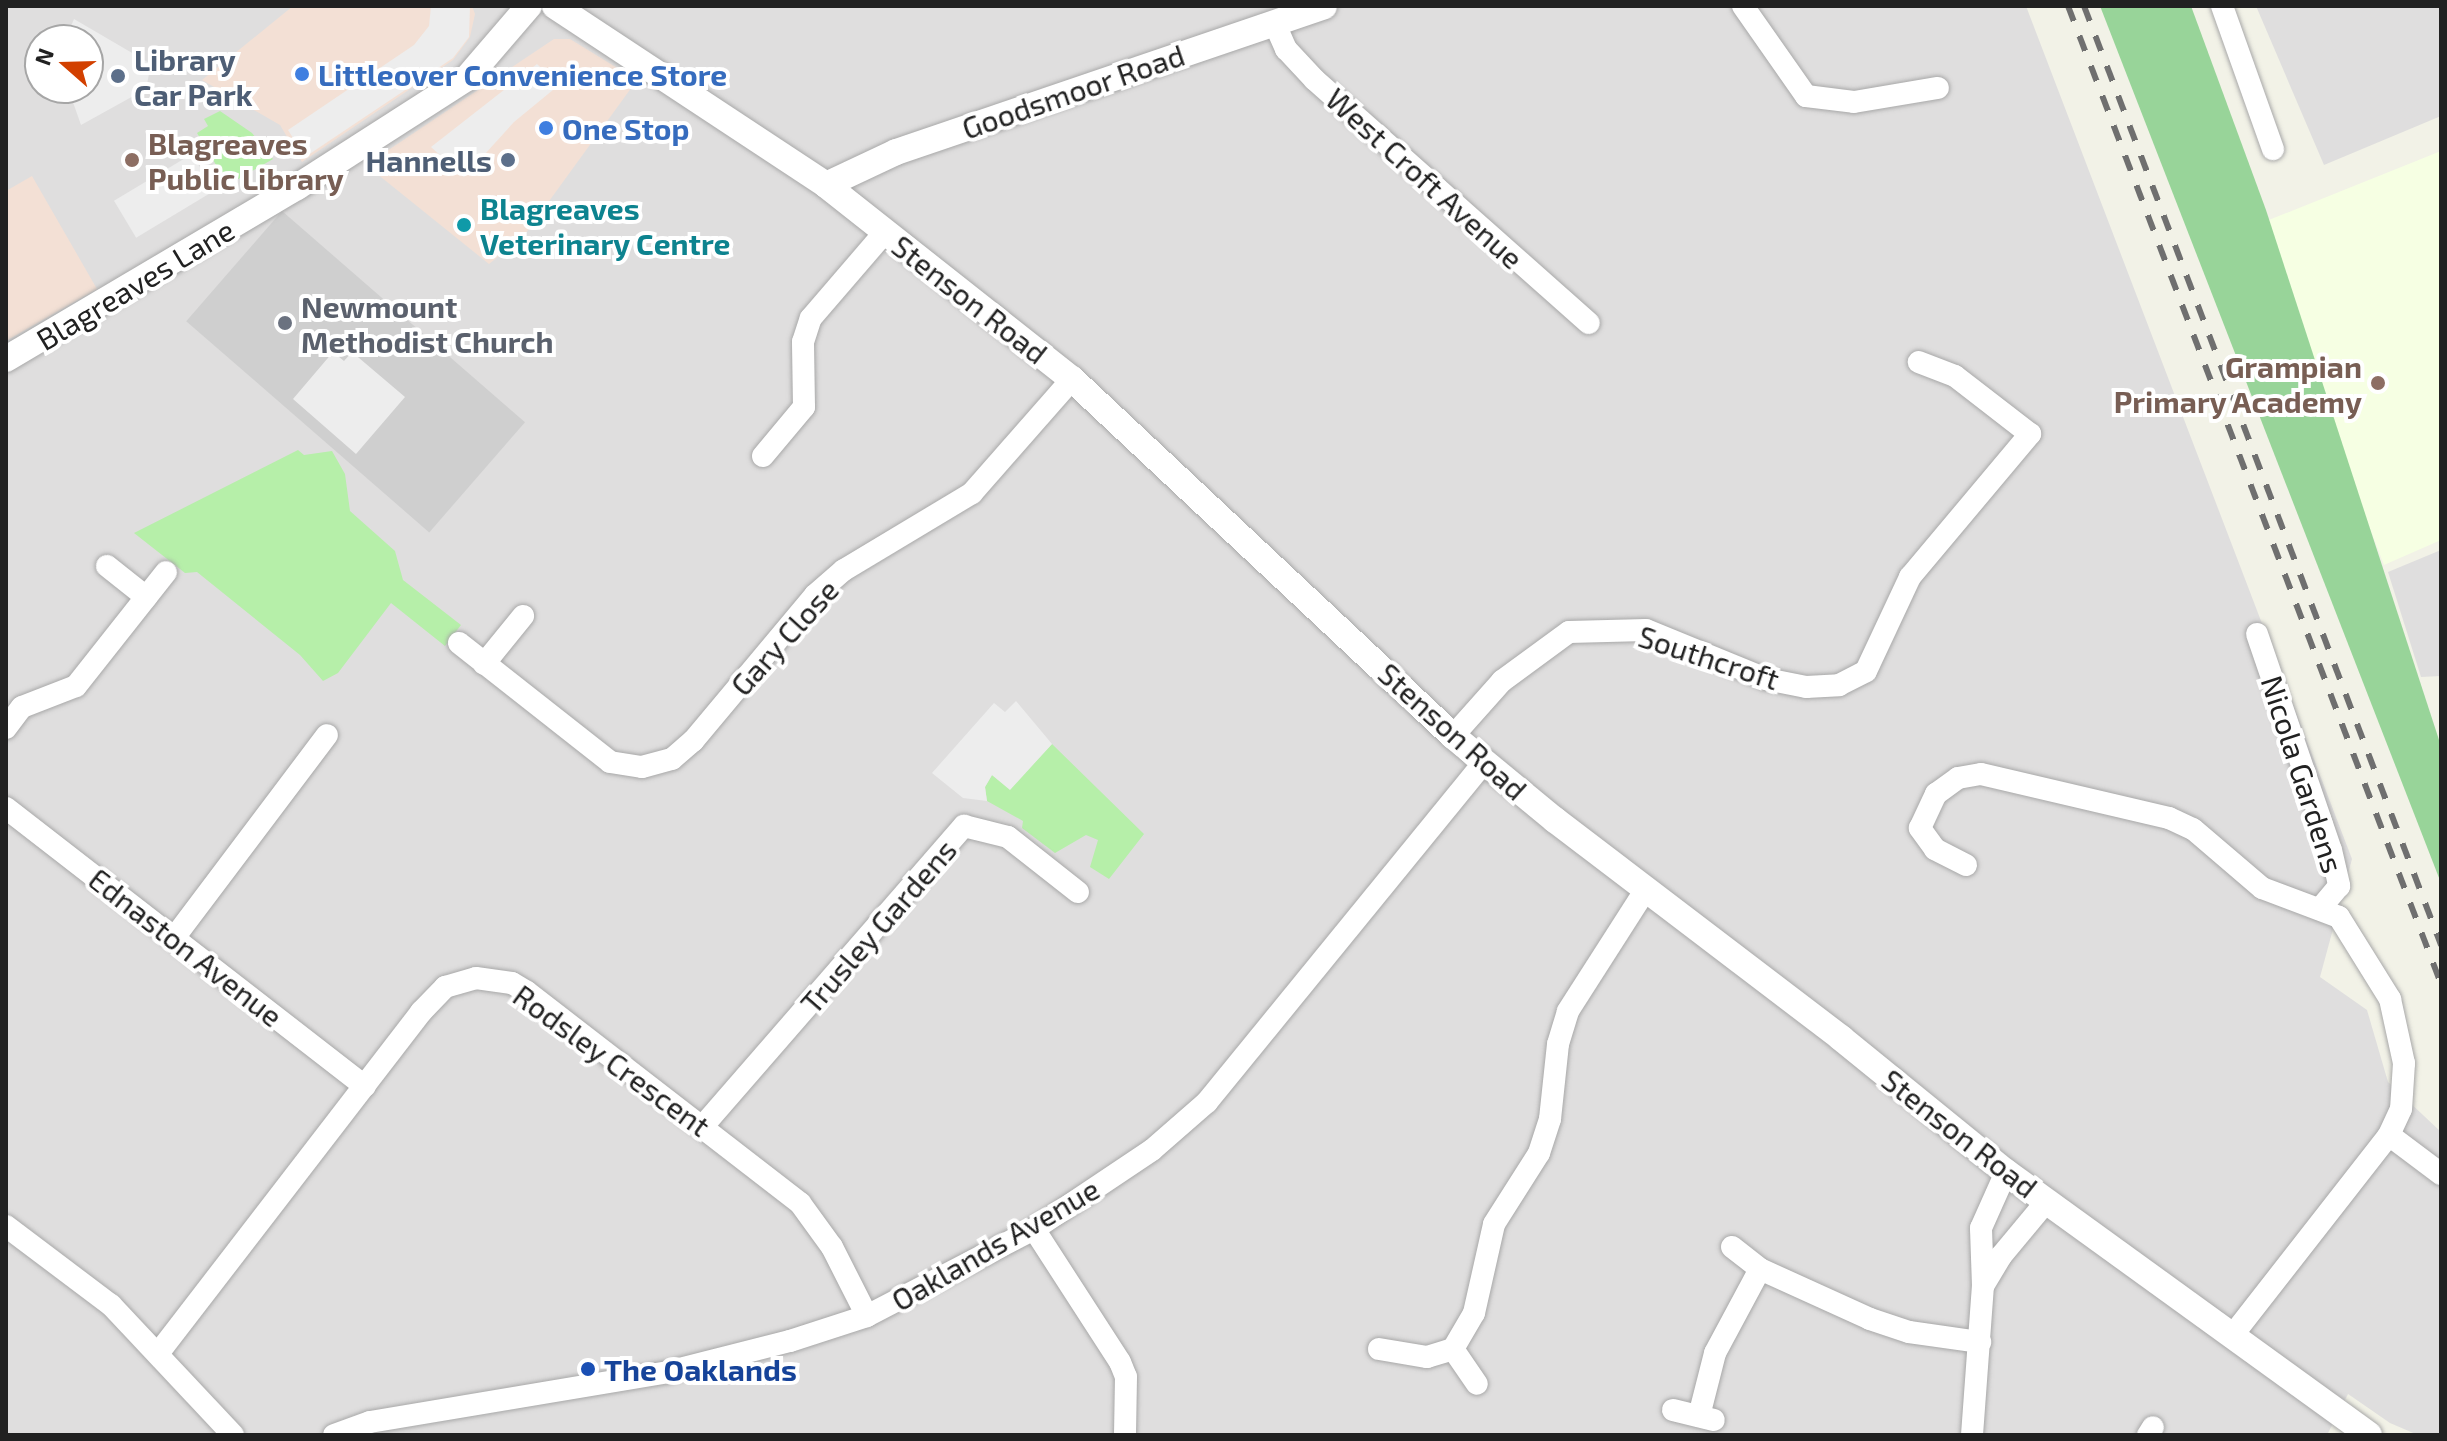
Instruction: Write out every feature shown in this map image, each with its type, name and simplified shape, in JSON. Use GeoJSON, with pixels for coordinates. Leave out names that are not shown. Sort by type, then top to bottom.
{"type":"FeatureCollection","features":[{"type":"Feature","properties":{"kind":"street","name":"Blagreaves Lane"},"geometry":{"type":"LineString","coordinates":[[6,359],[297,187],[467,78],[529,6]]}},
{"type":"Feature","properties":{"kind":"street","name":"Stenson Road"},"geometry":{"type":"LineString","coordinates":[[555,6],[826,185],[1072,379],[1484,762],[2006,1172],[2369,1435]]}},
{"type":"Feature","properties":{"kind":"street","name":"Goodsmoor Road"},"geometry":{"type":"LineString","coordinates":[[826,185],[896,152],[1324,6]]}},
{"type":"Feature","properties":{"kind":"street"},"geometry":{"type":"LineString","coordinates":[[1743,6],[1806,96],[1854,102],[1938,88]]}},
{"type":"Feature","properties":{"kind":"street"},"geometry":{"type":"LineString","coordinates":[[2222,6],[2273,149]]}},
{"type":"Feature","properties":{"kind":"street","name":"West Croft Avenue"},"geometry":{"type":"LineString","coordinates":[[1274,22],[1286,49],[1315,80],[1589,323]]}},
{"type":"Feature","properties":{"kind":"street"},"geometry":{"type":"LineString","coordinates":[[763,456],[804,407],[803,342],[811,318],[885,232]]}},
{"type":"Feature","properties":{"kind":"street","name":"Southcroft"},"geometry":{"type":"LineString","coordinates":[[1453,736],[1502,681],[1569,632],[1646,630],[1766,679],[1806,687],[1839,685],[1866,671],[1910,577],[2030,434],[1955,376],[1919,362]]}},
{"type":"Feature","properties":{"kind":"street","name":"Gary Close"},"geometry":{"type":"LineString","coordinates":[[459,643],[610,762],[642,767],[672,759],[693,741],[815,595],[844,570],[972,493],[1072,379]]}},
{"type":"Feature","properties":{"kind":"street"},"geometry":{"type":"LineString","coordinates":[[107,566],[146,597]]}},
{"type":"Feature","properties":{"kind":"street"},"geometry":{"type":"LineString","coordinates":[[6,728],[22,707],[76,686],[166,572]]}},
{"type":"Feature","properties":{"kind":"street"},"geometry":{"type":"LineString","coordinates":[[484,664],[523,616]]}},
{"type":"Feature","properties":{"kind":"street","name":"Nicola Gardens"},"geometry":{"type":"LineString","coordinates":[[2257,634],[2334,862],[2339,886],[2320,909]]}},
{"type":"Feature","properties":{"kind":"street"},"geometry":{"type":"LineString","coordinates":[[174,938],[327,735]]}},
{"type":"Feature","properties":{"kind":"street","name":"Oaklands Avenue"},"geometry":{"type":"LineString","coordinates":[[334,1435],[370,1422],[668,1372],[867,1316],[1034,1229],[1152,1150],[1207,1102],[1484,762]]}},
{"type":"Feature","properties":{"kind":"street","name":"Nicola Gardens"},"geometry":{"type":"LineString","coordinates":[[1966,865],[1935,849],[1920,828],[1936,794],[1958,778],[1981,774],[2169,818],[2193,829],[2262,888],[2339,917],[2390,999],[2404,1063],[2401,1109],[2389,1135],[2231,1337]]}},
{"type":"Feature","properties":{"kind":"street","name":"Ednaston Avenue"},"geometry":{"type":"LineString","coordinates":[[6,808],[365,1086]]}},
{"type":"Feature","properties":{"kind":"street","name":"Trusley Gardens"},"geometry":{"type":"LineString","coordinates":[[703,1126],[964,826],[1008,837],[1078,892]]}},
{"type":"Feature","properties":{"kind":"street"},"geometry":{"type":"LineString","coordinates":[[1379,1349],[1427,1357],[1453,1349],[1474,1313],[1494,1224],[1543,1142],[1568,1011],[1646,889]]}},
{"type":"Feature","properties":{"kind":"street","name":"Rodsley Crescent"},"geometry":{"type":"LineString","coordinates":[[160,1351],[445,987],[492,978],[527,992],[800,1203],[832,1247],[867,1316]]}},
{"type":"Feature","properties":{"kind":"street"},"geometry":{"type":"LineString","coordinates":[[2389,1135],[2441,1174]]}},
{"type":"Feature","properties":{"kind":"street"},"geometry":{"type":"LineString","coordinates":[[1972,1435],[1983,1286],[1981,1228],[2006,1172]]}},
{"type":"Feature","properties":{"kind":"street"},"geometry":{"type":"LineString","coordinates":[[1983,1286],[2001,1256],[2046,1202]]}},
{"type":"Feature","properties":{"kind":"street"},"geometry":{"type":"LineString","coordinates":[[6,1226],[111,1305],[160,1351],[233,1435]]}},
{"type":"Feature","properties":{"kind":"street"},"geometry":{"type":"LineString","coordinates":[[1034,1229],[1120,1362],[1126,1377],[1125,1435]]}},
{"type":"Feature","properties":{"kind":"street"},"geometry":{"type":"LineString","coordinates":[[1732,1247],[1760,1269],[1909,1332],[1980,1342]]}},
{"type":"Feature","properties":{"kind":"street"},"geometry":{"type":"LineString","coordinates":[[1673,1410],[1706,1418],[1715,1353],[1760,1269]]}},
{"type":"Feature","properties":{"kind":"street"},"geometry":{"type":"LineString","coordinates":[[1453,1349],[1477,1384]]}},
{"type":"Feature","properties":{"kind":"shaded area"},"geometry":{"type":"Polygon","coordinates":[[[6,6],[2026,6],[2352,859],[2320,977],[2367,1010],[2388,1082],[2441,1132],[2441,1435],[2418,1435],[2390,1423],[2348,1394],[2327,1435],[6,1435],[6,6]]]}},
{"type":"Feature","properties":{"kind":"shaded area"},"geometry":{"type":"Polygon","coordinates":[[[293,6],[472,6],[475,14],[470,37],[453,60],[302,162],[280,125],[202,80],[293,6]]]}},
{"type":"Feature","properties":{"kind":"shaded area"},"geometry":{"type":"Polygon","coordinates":[[[431,6],[470,6],[469,37],[453,58],[305,157],[288,130],[414,45],[429,26],[431,6]]]}},
{"type":"Feature","properties":{"kind":"shaded area"},"geometry":{"type":"Polygon","coordinates":[[[2256,6],[2441,6],[2441,116],[2324,165],[2256,6]]]}},
{"type":"Feature","properties":{"kind":"shaded area","name":"Library Car Park"},"geometry":{"type":"Polygon","coordinates":[[[104,37],[151,64],[146,89],[81,125],[74,104],[104,104],[104,37]]]}},
{"type":"Feature","properties":{"kind":"shaded area"},"geometry":{"type":"Polygon","coordinates":[[[554,39],[570,39],[637,80],[523,237],[489,264],[366,165],[554,39]]]}},
{"type":"Feature","properties":{"kind":"shaded area"},"geometry":{"type":"Polygon","coordinates":[[[537,64],[559,85],[514,122],[464,177],[431,147],[537,64]]]}},
{"type":"Feature","properties":{"kind":"shaded area","name":"Grampian Primary Academy"},"geometry":{"type":"Polygon","coordinates":[[[2441,151],[2441,540],[2384,565],[2254,226],[2441,151]]]}},
{"type":"Feature","properties":{"kind":"shaded area","name":"Library Car Park"},"geometry":{"type":"Polygon","coordinates":[[[192,154],[214,191],[136,238],[114,201],[192,154]]]}},
{"type":"Feature","properties":{"kind":"shaded area"},"geometry":{"type":"Polygon","coordinates":[[[32,176],[97,289],[6,341],[6,191],[32,176]]]}},
{"type":"Feature","properties":{"kind":"shaded area"},"geometry":{"type":"Polygon","coordinates":[[[282,211],[525,422],[429,532],[186,321],[282,211]]]}},
{"type":"Feature","properties":{"kind":"shaded area"},"geometry":{"type":"Polygon","coordinates":[[[333,352],[344,361],[352,352],[405,397],[356,454],[293,399],[333,352]]]}},
{"type":"Feature","properties":{"kind":"shaded area"},"geometry":{"type":"Polygon","coordinates":[[[2441,550],[2441,676],[2421,677],[2388,572],[2441,550]]]}},
{"type":"Feature","properties":{"kind":"shaded area"},"geometry":{"type":"Polygon","coordinates":[[[1016,701],[1052,744],[1010,790],[992,775],[985,787],[987,801],[963,798],[932,773],[994,703],[1005,712],[1016,701]]]}},
{"type":"Feature","properties":{"kind":"green space"},"geometry":{"type":"Polygon","coordinates":[[[2100,6],[2191,6],[2266,210],[2441,746],[2441,883],[2100,6]]]}},
{"type":"Feature","properties":{"kind":"green space"},"geometry":{"type":"Polygon","coordinates":[[[220,111],[252,133],[273,159],[228,185],[197,133],[208,126],[204,119],[220,111]]]}},
{"type":"Feature","properties":{"kind":"green space"},"geometry":{"type":"Polygon","coordinates":[[[298,450],[304,455],[332,451],[345,474],[350,511],[395,551],[403,580],[461,625],[445,646],[391,603],[338,673],[323,681],[300,655],[197,572],[185,573],[134,533],[298,450]]]}},
{"type":"Feature","properties":{"kind":"green space"},"geometry":{"type":"Polygon","coordinates":[[[1052,744],[1144,834],[1109,879],[1090,867],[1098,840],[1086,835],[1055,853],[1022,828],[1023,821],[987,801],[985,787],[992,775],[1010,789],[1052,744]]]}},
{"type":"Feature","properties":{"kind":"railway"},"geometry":{"type":"LineString","coordinates":[[2068,6],[2441,984]]}},
{"type":"Feature","properties":{"kind":"railway"},"geometry":{"type":"LineString","coordinates":[[2084,6],[2441,945]]}},
{"type":"Feature","properties":{"kind":"place","name":"Littleover Convenience Store"},"geometry":{"type":"Point","coordinates":[302,74]}},
{"type":"Feature","properties":{"kind":"place","name":"Library Car Park"},"geometry":{"type":"Point","coordinates":[118,76]}},
{"type":"Feature","properties":{"kind":"place","name":"One Stop"},"geometry":{"type":"Point","coordinates":[546,128]}},
{"type":"Feature","properties":{"kind":"place","name":"Blagreaves Public Library"},"geometry":{"type":"Point","coordinates":[132,160]}},
{"type":"Feature","properties":{"kind":"place","name":"Hannells"},"geometry":{"type":"Point","coordinates":[508,160]}},
{"type":"Feature","properties":{"kind":"place","name":"Blagreaves Veterinary Centre"},"geometry":{"type":"Point","coordinates":[464,225]}},
{"type":"Feature","properties":{"kind":"place","name":"Newmount Methodist Church"},"geometry":{"type":"Point","coordinates":[285,323]}},
{"type":"Feature","properties":{"kind":"place","name":"Grampian Primary Academy"},"geometry":{"type":"Point","coordinates":[2378,383]}},
{"type":"Feature","properties":{"kind":"place","name":"The Oaklands"},"geometry":{"type":"Point","coordinates":[588,1369]}}]}
